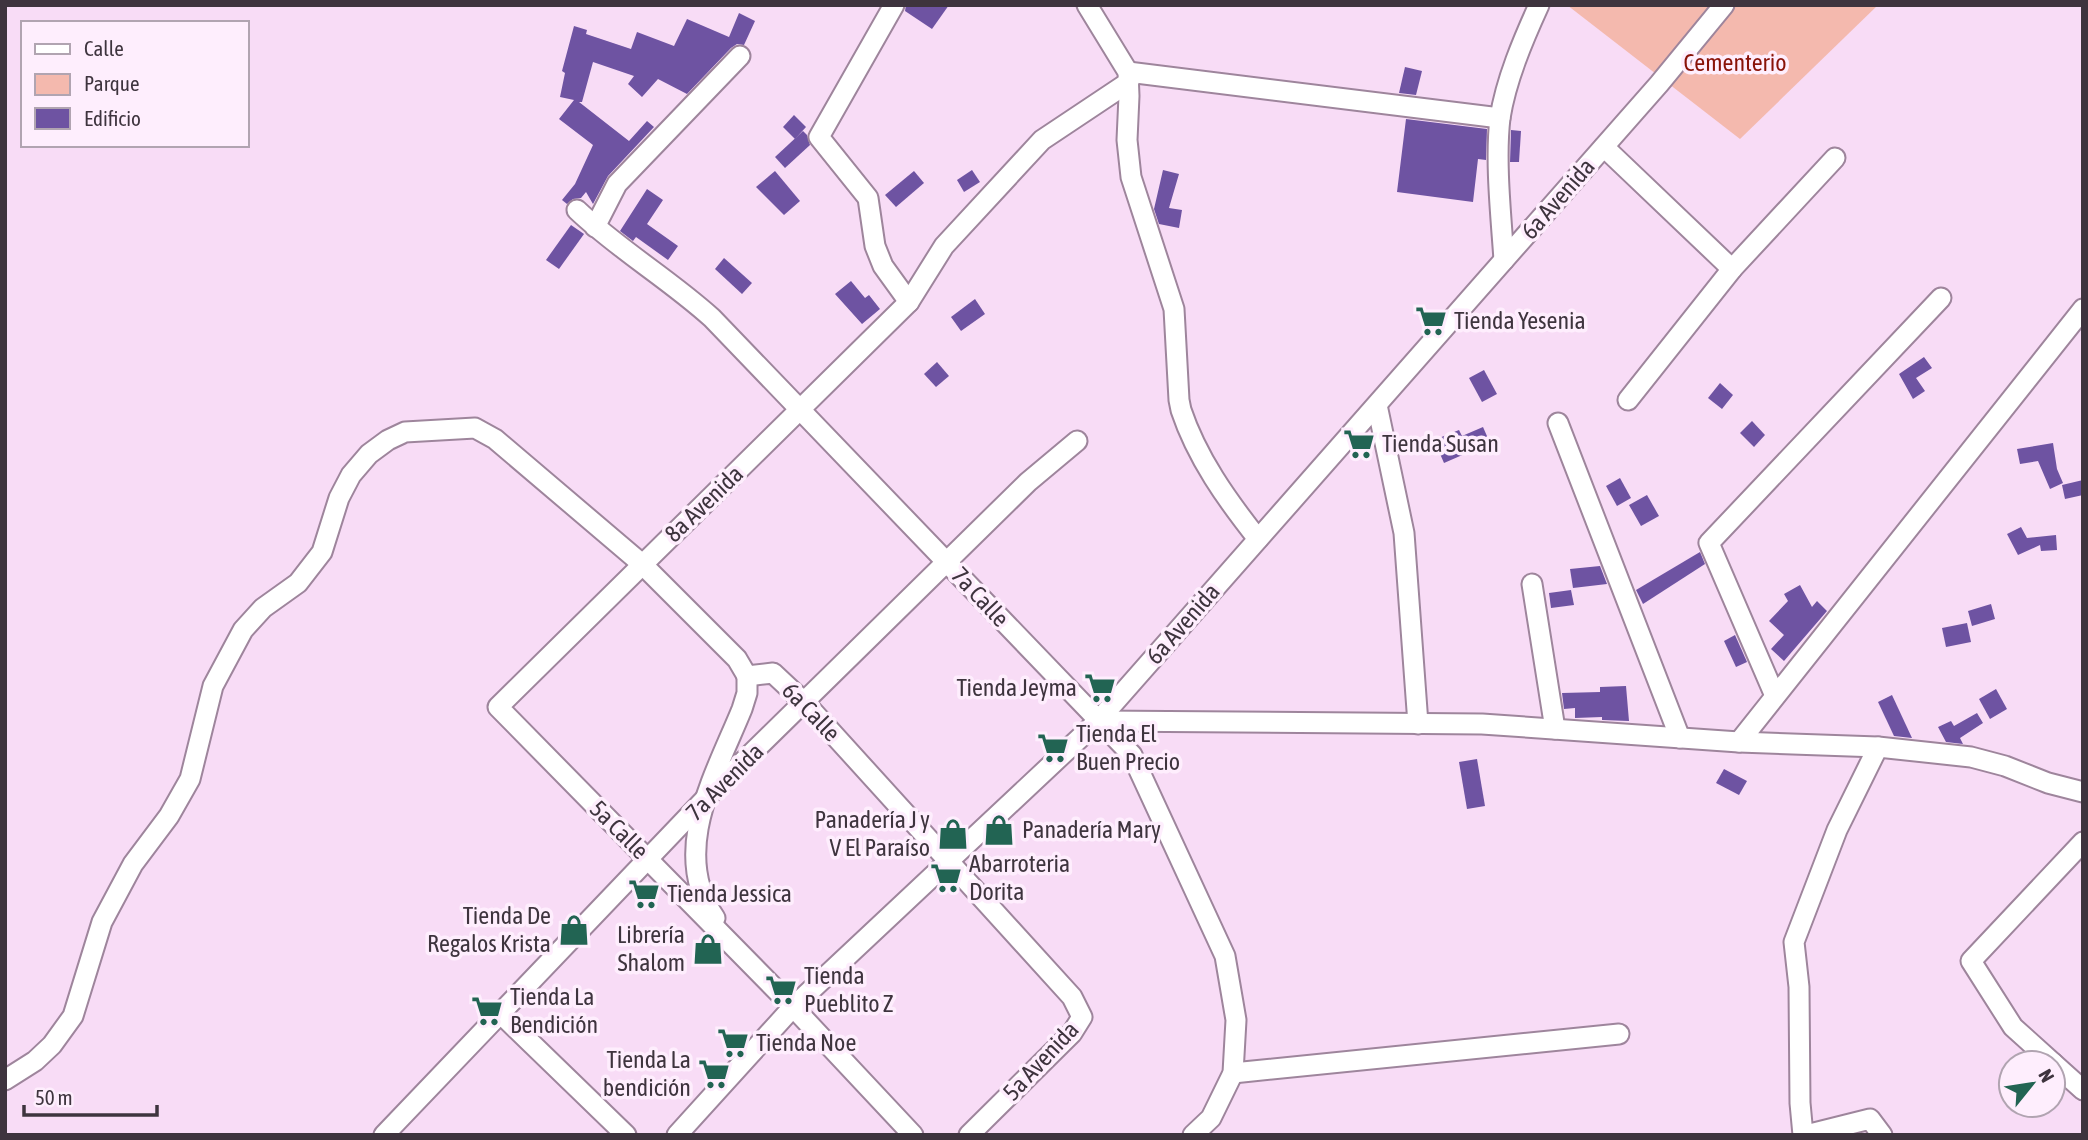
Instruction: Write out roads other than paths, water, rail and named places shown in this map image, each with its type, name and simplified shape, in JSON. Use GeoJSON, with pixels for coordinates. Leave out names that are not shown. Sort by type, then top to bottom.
{"type":"FeatureCollection","features":[{"type":"Feature","properties":{"kind":"street"},"geometry":{"type":"LineString","coordinates":[[894,5],[819,137],[867,198],[875,246],[883,266],[909,302]]}},
{"type":"Feature","properties":{"kind":"street"},"geometry":{"type":"LineString","coordinates":[[1087,5],[1128,77],[1127,140],[1131,177],[1174,309],[1181,410],[1209,470],[1226,498],[1258,539]]}},
{"type":"Feature","properties":{"kind":"street"},"geometry":{"type":"LineString","coordinates":[[1504,260],[1499,190],[1500,118],[1520,47],[1539,5]]}},
{"type":"Feature","properties":{"kind":"street","name":"6a Avenida"},"geometry":{"type":"LineString","coordinates":[[677,1135],[793,1007],[1098,721],[1604,147],[1724,5]]}},
{"type":"Feature","properties":{"kind":"street"},"geometry":{"type":"LineString","coordinates":[[595,227],[617,184],[740,56]]}},
{"type":"Feature","properties":{"kind":"street"},"geometry":{"type":"LineString","coordinates":[[1128,77],[1500,118]]}},
{"type":"Feature","properties":{"kind":"street","name":"8a Avenida"},"geometry":{"type":"LineString","coordinates":[[498,707],[909,302],[944,246],[1042,140],[1128,77]]}},
{"type":"Feature","properties":{"kind":"street"},"geometry":{"type":"LineString","coordinates":[[1604,147],[1732,268]]}},
{"type":"Feature","properties":{"kind":"street"},"geometry":{"type":"LineString","coordinates":[[1628,400],[1732,268],[1835,158]]}},
{"type":"Feature","properties":{"kind":"street","name":"7a Calle"},"geometry":{"type":"LineString","coordinates":[[578,210],[595,227],[690,298],[1132,755],[1225,956],[1236,1020],[1233,1073]]}},
{"type":"Feature","properties":{"kind":"street"},"geometry":{"type":"LineString","coordinates":[[1775,696],[1709,543],[1941,298]]}},
{"type":"Feature","properties":{"kind":"street"},"geometry":{"type":"LineString","coordinates":[[1739,742],[2083,309]]}},
{"type":"Feature","properties":{"kind":"street"},"geometry":{"type":"LineString","coordinates":[[1377,405],[1404,533],[1418,724]]}},
{"type":"Feature","properties":{"kind":"street"},"geometry":{"type":"LineString","coordinates":[[1558,423],[1681,738]]}},
{"type":"Feature","properties":{"kind":"street","name":"6a Calle"},"geometry":{"type":"LineString","coordinates":[[5,1080],[36,1061],[52,1045],[73,1016],[102,922],[133,864],[169,816],[190,779],[213,686],[243,630],[263,608],[298,583],[322,552],[339,498],[351,474],[369,454],[405,432],[475,428],[495,439],[642,564],[737,659],[747,676],[773,673],[948,859],[1072,998],[1082,1017]]}},
{"type":"Feature","properties":{"kind":"street","name":"7a Avenida"},"geometry":{"type":"LineString","coordinates":[[384,1135],[706,798],[805,704],[1028,482],[1077,441]]}},
{"type":"Feature","properties":{"kind":"street"},"geometry":{"type":"LineString","coordinates":[[1532,584],[1555,729]]}},
{"type":"Feature","properties":{"kind":"street"},"geometry":{"type":"LineString","coordinates":[[747,676],[747,693],[706,798],[698,823],[695,848],[703,899],[747,961]]}},
{"type":"Feature","properties":{"kind":"street","name":"5a Calle"},"geometry":{"type":"LineString","coordinates":[[498,707],[793,1007],[914,1135]]}},
{"type":"Feature","properties":{"kind":"street"},"geometry":{"type":"LineString","coordinates":[[1098,721],[1482,724],[1739,742],[1878,747],[1971,757],[2083,792]]}},
{"type":"Feature","properties":{"kind":"street"},"geometry":{"type":"LineString","coordinates":[[1878,747],[1837,830],[1794,943],[1799,987],[1800,1104],[1804,1135],[1870,1119],[1882,1135]]}},
{"type":"Feature","properties":{"kind":"street"},"geometry":{"type":"LineString","coordinates":[[2037,1049],[2013,1027],[1971,961],[2083,842]]}},
{"type":"Feature","properties":{"kind":"street"},"geometry":{"type":"LineString","coordinates":[[499,1012],[626,1135]]}},
{"type":"Feature","properties":{"kind":"street","name":"5a Avenida"},"geometry":{"type":"LineString","coordinates":[[969,1135],[1072,1033],[1082,1017]]}},
{"type":"Feature","properties":{"kind":"street"},"geometry":{"type":"LineString","coordinates":[[1194,1135],[1211,1118],[1233,1073],[1619,1034]]}},
{"type":"Feature","properties":{"kind":"street"},"geometry":{"type":"LineString","coordinates":[[2067,1076],[2083,1090]]}},
{"type":"Feature","properties":{"kind":"place","name":"Tienda Yesenia"},"geometry":{"type":"Point","coordinates":[1431,321]}},
{"type":"Feature","properties":{"kind":"place","name":"Tienda Susan"},"geometry":{"type":"Point","coordinates":[1359,444]}},
{"type":"Feature","properties":{"kind":"place","name":"Tienda Jeyma"},"geometry":{"type":"Point","coordinates":[1100,688]}},
{"type":"Feature","properties":{"kind":"place","name":"Tienda El Buen Precio"},"geometry":{"type":"Point","coordinates":[1053,748]}},
{"type":"Feature","properties":{"kind":"place","name":"Panadería Mary"},"geometry":{"type":"Point","coordinates":[999,830]}},
{"type":"Feature","properties":{"kind":"place","name":"Panadería J y V El Paraíso"},"geometry":{"type":"Point","coordinates":[953,834]}},
{"type":"Feature","properties":{"kind":"place","name":"Abarroteria Dorita"},"geometry":{"type":"Point","coordinates":[946,878]}},
{"type":"Feature","properties":{"kind":"place","name":"Tienda Jessica"},"geometry":{"type":"Point","coordinates":[644,894]}},
{"type":"Feature","properties":{"kind":"place","name":"Tienda De Regalos Krista"},"geometry":{"type":"Point","coordinates":[574,930]}},
{"type":"Feature","properties":{"kind":"place","name":"Librería Shalom"},"geometry":{"type":"Point","coordinates":[708,949]}},
{"type":"Feature","properties":{"kind":"place","name":"Tienda Pueblito Z"},"geometry":{"type":"Point","coordinates":[781,990]}},
{"type":"Feature","properties":{"kind":"place","name":"Tienda La Bendición"},"geometry":{"type":"Point","coordinates":[487,1011]}},
{"type":"Feature","properties":{"kind":"place","name":"Tienda Noe"},"geometry":{"type":"Point","coordinates":[733,1043]}},
{"type":"Feature","properties":{"kind":"place","name":"Tienda La bendición"},"geometry":{"type":"Point","coordinates":[714,1074]}},
{"type":"Feature","properties":{"kind":"park label","name":"Cementerio"},"geometry":{"type":"Point","coordinates":[1735,63]}}]}
